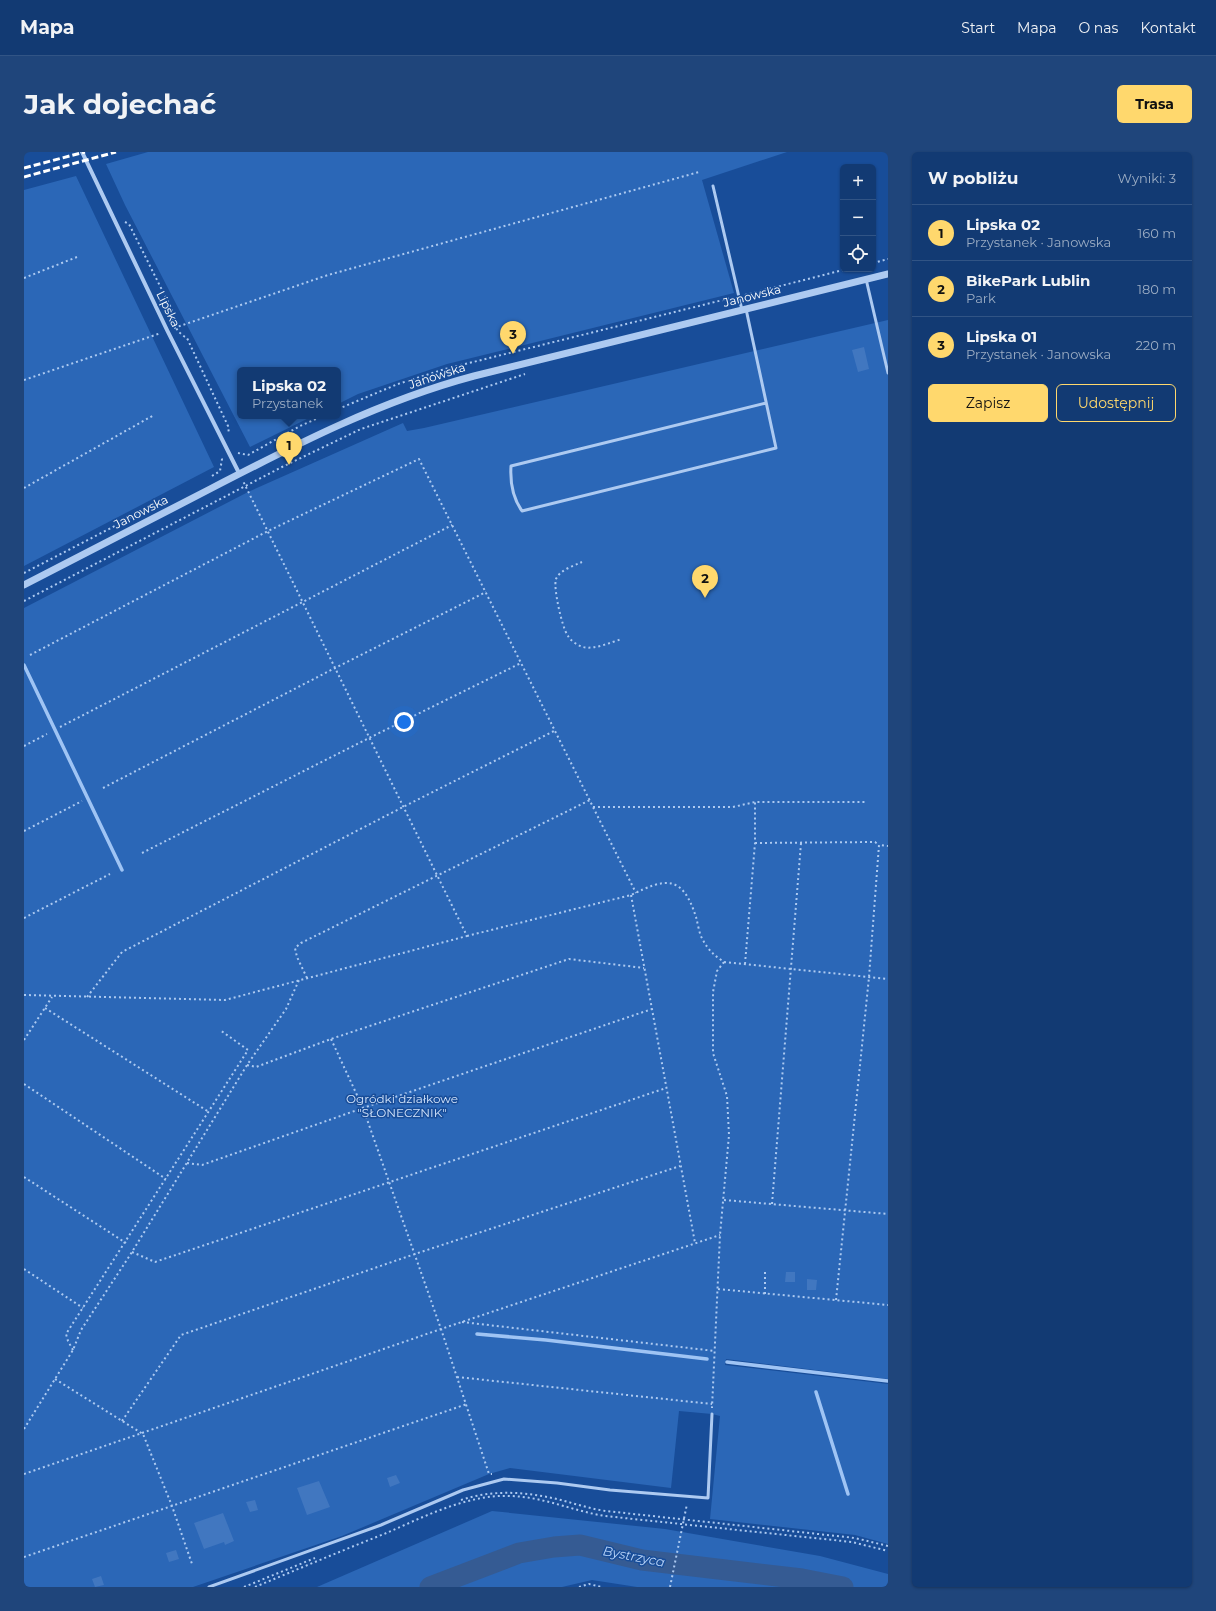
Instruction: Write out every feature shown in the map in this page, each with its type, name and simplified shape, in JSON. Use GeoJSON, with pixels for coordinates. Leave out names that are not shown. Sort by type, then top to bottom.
{"type":"FeatureCollection","features":[{"type":"Feature","properties":{"kind":"street","name":"Lipska"},"geometry":{"type":"LineString","coordinates":[[82,152],[167,330],[239,473]]}},
{"type":"Feature","properties":{"kind":"street","name":"Janowska"},"geometry":{"type":"LineString","coordinates":[[24,585],[239,473],[336,426],[388,405],[456,381],[888,274]]}},
{"type":"Feature","properties":{"kind":"lane"},"geometry":{"type":"LineString","coordinates":[[713,186],[744,309],[766,403],[776,448],[522,511],[515,501],[510,479],[511,466],[766,403]]}},
{"type":"Feature","properties":{"kind":"lane"},"geometry":{"type":"LineString","coordinates":[[866,279],[887,361],[888,373]]}},
{"type":"Feature","properties":{"kind":"lane"},"geometry":{"type":"LineString","coordinates":[[209,1587],[374,1528],[463,1490],[504,1478],[610,1490],[708,1498],[712,1414]]}},
{"type":"Feature","properties":{"kind":"path"},"geometry":{"type":"LineString","coordinates":[[24,380],[328,275],[699,172]]}},
{"type":"Feature","properties":{"kind":"path"},"geometry":{"type":"LineString","coordinates":[[123,221],[129,224],[142,249],[172,310],[171,316],[176,328],[181,335],[187,338],[228,426],[229,434],[232,440]]}},
{"type":"Feature","properties":{"kind":"path"},"geometry":{"type":"LineString","coordinates":[[24,278],[77,257]]}},
{"type":"Feature","properties":{"kind":"path"},"geometry":{"type":"LineString","coordinates":[[876,262],[888,259]]}},
{"type":"Feature","properties":{"kind":"path"},"geometry":{"type":"LineString","coordinates":[[341,408],[398,384],[445,369],[840,271]]}},
{"type":"Feature","properties":{"kind":"path"},"geometry":{"type":"LineString","coordinates":[[24,601],[305,456],[376,424],[532,372]]}},
{"type":"Feature","properties":{"kind":"path"},"geometry":{"type":"LineString","coordinates":[[24,488],[154,415]]}},
{"type":"Feature","properties":{"kind":"path"},"geometry":{"type":"LineString","coordinates":[[238,453],[248,455],[300,426],[316,419]]}},
{"type":"Feature","properties":{"kind":"path"},"geometry":{"type":"LineString","coordinates":[[211,477],[220,471],[222,459],[219,452]]}},
{"type":"Feature","properties":{"kind":"path"},"geometry":{"type":"LineString","coordinates":[[30,655],[268,531],[419,459],[636,893]]}},
{"type":"Feature","properties":{"kind":"path"},"geometry":{"type":"LineString","coordinates":[[239,473],[467,936]]}},
{"type":"Feature","properties":{"kind":"path"},"geometry":{"type":"LineString","coordinates":[[24,573],[167,499]]}},
{"type":"Feature","properties":{"kind":"path"},"geometry":{"type":"LineString","coordinates":[[60,727],[452,525]]}},
{"type":"Feature","properties":{"kind":"path"},"geometry":{"type":"LineString","coordinates":[[582,562],[560,573],[555,582],[559,606],[567,635],[577,644],[589,648],[622,638]]}},
{"type":"Feature","properties":{"kind":"path"},"geometry":{"type":"LineString","coordinates":[[103,788],[334,668],[486,592]]}},
{"type":"Feature","properties":{"kind":"path"},"geometry":{"type":"LineString","coordinates":[[142,853],[521,663]]}},
{"type":"Feature","properties":{"kind":"path"},"geometry":{"type":"LineString","coordinates":[[87,997],[122,952],[403,807],[555,731]]}},
{"type":"Feature","properties":{"kind":"path"},"geometry":{"type":"LineString","coordinates":[[24,746],[47,734]]}},
{"type":"Feature","properties":{"kind":"path"},"geometry":{"type":"LineString","coordinates":[[307,978],[297,957],[295,948],[301,943],[590,800]]}},
{"type":"Feature","properties":{"kind":"path"},"geometry":{"type":"LineString","coordinates":[[24,831],[82,801]]}},
{"type":"Feature","properties":{"kind":"path"},"geometry":{"type":"LineString","coordinates":[[593,808],[733,807],[755,802],[866,802]]}},
{"type":"Feature","properties":{"kind":"path"},"geometry":{"type":"LineString","coordinates":[[746,964],[755,843],[755,802]]}},
{"type":"Feature","properties":{"kind":"path"},"geometry":{"type":"LineString","coordinates":[[755,843],[875,842],[879,845],[888,846]]}},
{"type":"Feature","properties":{"kind":"path"},"geometry":{"type":"LineString","coordinates":[[772,1204],[801,843]]}},
{"type":"Feature","properties":{"kind":"path"},"geometry":{"type":"LineString","coordinates":[[836,1300],[869,977],[879,845]]}},
{"type":"Feature","properties":{"kind":"path"},"geometry":{"type":"LineString","coordinates":[[24,918],[110,874]]}},
{"type":"Feature","properties":{"kind":"path"},"geometry":{"type":"LineString","coordinates":[[24,995],[52,997],[225,1000],[467,936],[631,895],[650,885],[668,882],[677,886],[687,894],[702,939],[714,955],[724,962],[888,979]]}},
{"type":"Feature","properties":{"kind":"path"},"geometry":{"type":"LineString","coordinates":[[631,895],[695,1243]]}},
{"type":"Feature","properties":{"kind":"path"},"geometry":{"type":"LineString","coordinates":[[247,1065],[256,1067],[331,1039],[569,959],[644,968]]}},
{"type":"Feature","properties":{"kind":"path"},"geometry":{"type":"LineString","coordinates":[[712,1414],[720,1235],[729,1135],[727,1096],[713,1053],[713,992],[717,972],[724,962]]}},
{"type":"Feature","properties":{"kind":"path"},"geometry":{"type":"LineString","coordinates":[[24,1429],[73,1350],[81,1330],[132,1252],[247,1065],[286,1009],[299,980]]}},
{"type":"Feature","properties":{"kind":"path"},"geometry":{"type":"LineString","coordinates":[[24,1040],[52,997]]}},
{"type":"Feature","properties":{"kind":"path"},"geometry":{"type":"LineString","coordinates":[[45,1008],[209,1112]]}},
{"type":"Feature","properties":{"kind":"path"},"geometry":{"type":"LineString","coordinates":[[187,1162],[202,1165],[652,1009]]}},
{"type":"Feature","properties":{"kind":"path"},"geometry":{"type":"LineString","coordinates":[[73,1350],[68,1342],[66,1334],[126,1243],[248,1050],[220,1030]]}},
{"type":"Feature","properties":{"kind":"path"},"geometry":{"type":"LineString","coordinates":[[331,1039],[363,1108],[467,1404],[489,1474],[504,1478]]}},
{"type":"Feature","properties":{"kind":"path"},"geometry":{"type":"LineString","coordinates":[[24,1084],[166,1179]]}},
{"type":"Feature","properties":{"kind":"path"},"geometry":{"type":"LineString","coordinates":[[132,1252],[155,1262],[666,1088]]}},
{"type":"Feature","properties":{"kind":"path"},"geometry":{"type":"LineString","coordinates":[[122,1421],[180,1335],[415,1254],[680,1166]]}},
{"type":"Feature","properties":{"kind":"path"},"geometry":{"type":"LineString","coordinates":[[24,1176],[126,1243]]}},
{"type":"Feature","properties":{"kind":"path"},"geometry":{"type":"LineString","coordinates":[[724,1200],[888,1214]]}},
{"type":"Feature","properties":{"kind":"path"},"geometry":{"type":"LineString","coordinates":[[24,1474],[143,1434],[460,1322],[720,1235]]}},
{"type":"Feature","properties":{"kind":"path"},"geometry":{"type":"LineString","coordinates":[[24,1269],[83,1308]]}},
{"type":"Feature","properties":{"kind":"path"},"geometry":{"type":"LineString","coordinates":[[765,1272],[765,1294]]}},
{"type":"Feature","properties":{"kind":"path"},"geometry":{"type":"LineString","coordinates":[[718,1289],[888,1305]]}},
{"type":"Feature","properties":{"kind":"path"},"geometry":{"type":"LineString","coordinates":[[460,1322],[715,1352]]}},
{"type":"Feature","properties":{"kind":"path"},"geometry":{"type":"LineString","coordinates":[[457,1377],[712,1404]]}},
{"type":"Feature","properties":{"kind":"path"},"geometry":{"type":"LineString","coordinates":[[55,1379],[143,1434],[172,1506],[192,1564]]}},
{"type":"Feature","properties":{"kind":"path"},"geometry":{"type":"LineString","coordinates":[[24,1557],[467,1404]]}},
{"type":"Feature","properties":{"kind":"path"},"geometry":{"type":"LineString","coordinates":[[323,1555],[449,1504],[468,1498],[510,1492],[540,1496],[591,1509],[855,1538],[888,1546]]}},
{"type":"Feature","properties":{"kind":"path"},"geometry":{"type":"LineString","coordinates":[[255,1587],[450,1507],[489,1497],[511,1496],[539,1499],[592,1514],[852,1542],[888,1551]]}},
{"type":"Feature","properties":{"kind":"path"},"geometry":{"type":"LineString","coordinates":[[670,1587],[689,1496]]}},
{"type":"Feature","properties":{"kind":"path"},"geometry":{"type":"LineString","coordinates":[[244,1587],[315,1558]]}},
{"type":"Feature","properties":{"kind":"path"},"geometry":{"type":"LineString","coordinates":[[579,1587],[589,1584],[601,1587]]}},
{"type":"Feature","properties":{"kind":"green space"},"geometry":{"type":"Polygon","coordinates":[[[148,152],[787,152],[702,180],[734,293],[447,364],[358,394],[341,402],[341,367],[237,367],[237,419],[307,419],[250,447],[125,205],[106,164],[148,152]]]}},
{"type":"Feature","properties":{"kind":"green space"},"geometry":{"type":"Polygon","coordinates":[[[76,176],[214,467],[24,566],[24,190],[76,176]]]}},
{"type":"Feature","properties":{"kind":"green space","name":"Ogródki działkowe \"SŁONECZNIK\""},"geometry":{"type":"Polygon","coordinates":[[[888,320],[888,1379],[726,1359],[725,1365],[888,1384],[888,1544],[855,1535],[710,1519],[720,1416],[679,1411],[671,1488],[510,1468],[489,1474],[342,1536],[193,1587],[24,1587],[24,608],[248,492],[403,423],[407,431],[424,428],[888,320]]]}},
{"type":"Feature","properties":{"kind":"green space"},"geometry":{"type":"Polygon","coordinates":[[[492,1511],[665,1529],[820,1556],[888,1574],[888,1587],[637,1587],[592,1580],[562,1587],[317,1587],[492,1511]]]}},
{"type":"Feature","properties":{"kind":"building"},"geometry":{"type":"Polygon","coordinates":[[[864,347],[869,369],[858,372],[852,350],[864,347]]]}},
{"type":"Feature","properties":{"kind":"building"},"geometry":{"type":"Polygon","coordinates":[[[786,1272],[795,1272],[795,1282],[785,1282],[786,1272]]]}},
{"type":"Feature","properties":{"kind":"building"},"geometry":{"type":"Polygon","coordinates":[[[807,1279],[817,1280],[816,1290],[807,1290],[807,1279]]]}},
{"type":"Feature","properties":{"kind":"building"},"geometry":{"type":"Polygon","coordinates":[[[396,1475],[400,1483],[390,1487],[387,1478],[396,1475]]]}},
{"type":"Feature","properties":{"kind":"building"},"geometry":{"type":"Polygon","coordinates":[[[319,1481],[330,1507],[307,1515],[297,1488],[319,1481]]]}},
{"type":"Feature","properties":{"kind":"building"},"geometry":{"type":"Polygon","coordinates":[[[255,1500],[258,1510],[250,1512],[246,1502],[255,1500]]]}},
{"type":"Feature","properties":{"kind":"building"},"geometry":{"type":"Polygon","coordinates":[[[223,1513],[234,1541],[225,1545],[224,1542],[204,1549],[194,1523],[223,1513]]]}},
{"type":"Feature","properties":{"kind":"building"},"geometry":{"type":"Polygon","coordinates":[[[176,1550],[179,1559],[169,1562],[166,1553],[176,1550]]]}},
{"type":"Feature","properties":{"kind":"building"},"geometry":{"type":"Polygon","coordinates":[[[101,1576],[104,1585],[95,1587],[92,1579],[101,1576]]]}},
{"type":"Feature","properties":{"kind":"waterway"},"geometry":{"type":"LineString","coordinates":[[24,665],[122,870]]}},
{"type":"Feature","properties":{"kind":"waterway"},"geometry":{"type":"LineString","coordinates":[[477,1334],[546,1340],[707,1359]]}},
{"type":"Feature","properties":{"kind":"waterway"},"geometry":{"type":"LineString","coordinates":[[727,1362],[888,1381]]}},
{"type":"Feature","properties":{"kind":"waterway"},"geometry":{"type":"LineString","coordinates":[[816,1392],[848,1494]]}},
{"type":"Feature","properties":{"kind":"waterway","name":"Bystrzyca"},"geometry":{"type":"LineString","coordinates":[[430,1587],[519,1553],[554,1547],[580,1545],[642,1560],[802,1579],[843,1587]]}},
{"type":"Feature","properties":{"kind":"railway"},"geometry":{"type":"LineString","coordinates":[[24,168],[85,152]]}},
{"type":"Feature","properties":{"kind":"railway"},"geometry":{"type":"LineString","coordinates":[[24,177],[116,152]]}},
{"type":"Feature","properties":{"kind":"place","name":"Lipska 01"},"geometry":{"type":"Point","coordinates":[513,354]}},
{"type":"Feature","properties":{"kind":"place","name":"Lipska 02"},"geometry":{"type":"Point","coordinates":[289,465]}},
{"type":"Feature","properties":{"kind":"place","name":"BikePark Lublin"},"geometry":{"type":"Point","coordinates":[705,598]}}]}
